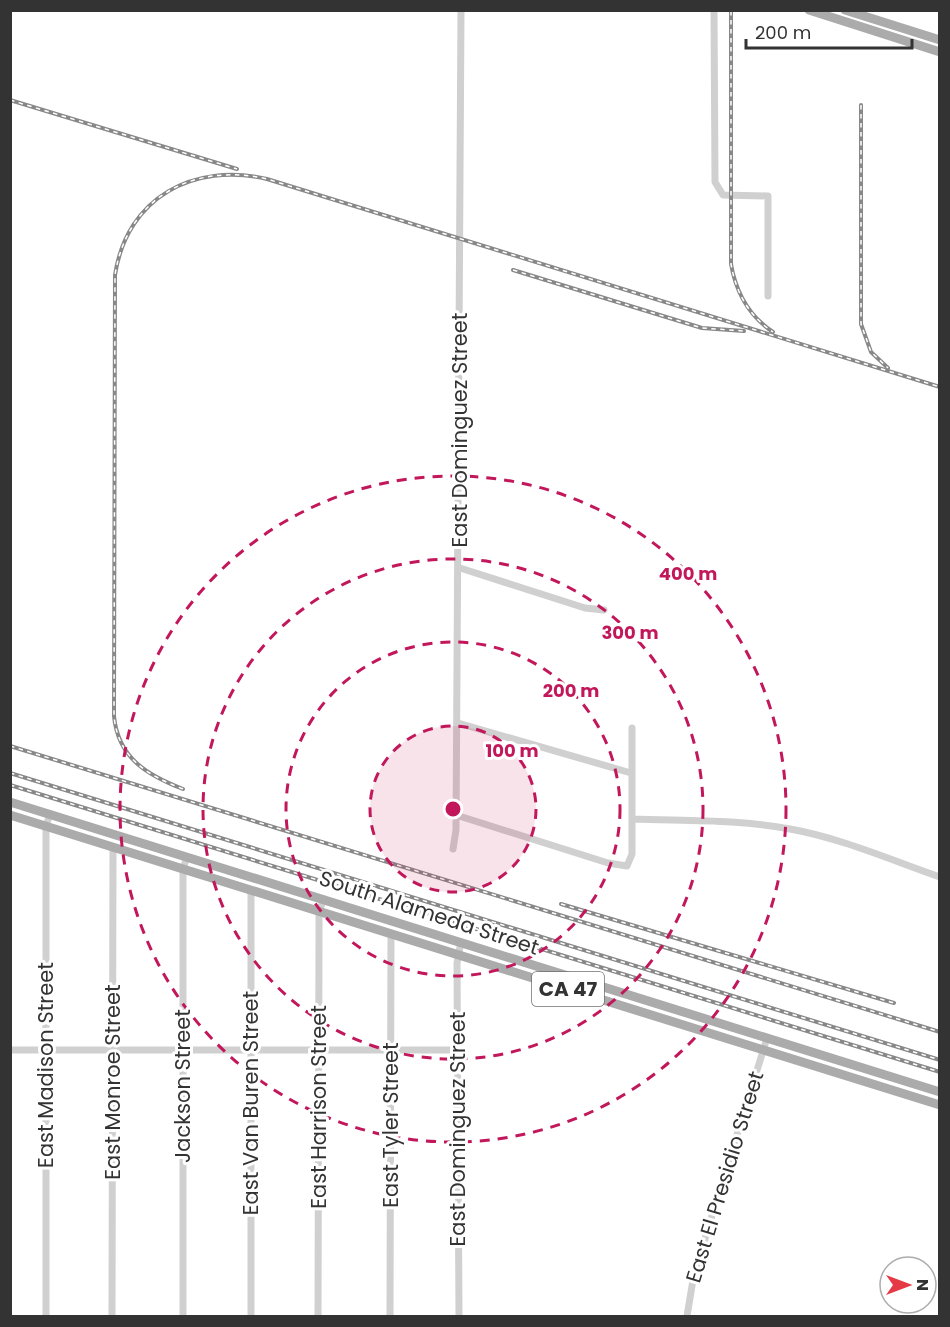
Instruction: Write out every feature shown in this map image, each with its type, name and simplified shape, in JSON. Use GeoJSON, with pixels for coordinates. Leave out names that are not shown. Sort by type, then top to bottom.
{"type":"FeatureCollection","features":[{"type":"Feature","properties":{"kind":"main road"},"geometry":{"type":"LineString","coordinates":[[809,10],[939,52]]}},
{"type":"Feature","properties":{"kind":"main road"},"geometry":{"type":"LineString","coordinates":[[846,10],[939,40]]}},
{"type":"Feature","properties":{"kind":"main road"},"geometry":{"type":"LineString","coordinates":[[884,35],[888,24]]}},
{"type":"Feature","properties":{"kind":"main road","name":"South Alameda Street"},"geometry":{"type":"LineString","coordinates":[[10,802],[324,898],[939,1092]]}},
{"type":"Feature","properties":{"kind":"main road","name":"South Alameda Street"},"geometry":{"type":"LineString","coordinates":[[10,815],[939,1105]]}},
{"type":"Feature","properties":{"kind":"main road"},"geometry":{"type":"LineString","coordinates":[[677,1024],[681,1012]]}},
{"type":"Feature","properties":{"kind":"street","name":"East Dominguez Street"},"geometry":{"type":"LineString","coordinates":[[453,849],[456,815],[460,568],[461,10]]}},
{"type":"Feature","properties":{"kind":"street"},"geometry":{"type":"LineString","coordinates":[[714,10],[715,182],[723,195],[768,196],[768,296]]}},
{"type":"Feature","properties":{"kind":"street"},"geometry":{"type":"LineString","coordinates":[[460,568],[585,608],[604,610]]}},
{"type":"Feature","properties":{"kind":"street"},"geometry":{"type":"LineString","coordinates":[[458,723],[631,773]]}},
{"type":"Feature","properties":{"kind":"street"},"geometry":{"type":"LineString","coordinates":[[456,815],[608,863],[627,866],[631,860],[633,819],[632,728]]}},
{"type":"Feature","properties":{"kind":"street","name":"East Madison Street"},"geometry":{"type":"LineString","coordinates":[[46,1317],[46,826],[50,814]]}},
{"type":"Feature","properties":{"kind":"street"},"geometry":{"type":"LineString","coordinates":[[633,819],[732,822],[792,829],[841,843],[939,877]]}},
{"type":"Feature","properties":{"kind":"street","name":"East Monroe Street"},"geometry":{"type":"LineString","coordinates":[[112,1317],[113,847]]}},
{"type":"Feature","properties":{"kind":"street","name":"Jackson Street"},"geometry":{"type":"LineString","coordinates":[[183,1317],[183,869],[187,857]]}},
{"type":"Feature","properties":{"kind":"street","name":"East Van Buren Street"},"geometry":{"type":"LineString","coordinates":[[251,890],[251,1317]]}},
{"type":"Feature","properties":{"kind":"street","name":"East Harrison Street"},"geometry":{"type":"LineString","coordinates":[[318,1317],[320,911],[324,898]]}},
{"type":"Feature","properties":{"kind":"street","name":"East Tyler Street"},"geometry":{"type":"LineString","coordinates":[[390,1317],[391,933]]}},
{"type":"Feature","properties":{"kind":"street","name":"East Dominguez Street"},"geometry":{"type":"LineString","coordinates":[[459,1317],[458,954],[461,942]]}},
{"type":"Feature","properties":{"kind":"street","name":"East El Presidio Street"},"geometry":{"type":"LineString","coordinates":[[687,1317],[694,1274],[767,1038]]}},
{"type":"Feature","properties":{"kind":"street"},"geometry":{"type":"LineString","coordinates":[[10,1050],[458,1050]]}},
{"type":"Feature","properties":{"kind":"railway"},"geometry":{"type":"LineString","coordinates":[[731,11],[731,264],[736,285],[745,303],[757,319],[773,332]]}},
{"type":"Feature","properties":{"kind":"railway"},"geometry":{"type":"LineString","coordinates":[[10,100],[237,169]]}},
{"type":"Feature","properties":{"kind":"railway"},"geometry":{"type":"LineString","coordinates":[[861,105],[861,324],[871,352],[888,368]]}},
{"type":"Feature","properties":{"kind":"railway"},"geometry":{"type":"LineString","coordinates":[[183,789],[158,778],[136,763],[121,743],[114,716],[115,275],[122,248],[134,225],[149,206],[168,191],[190,181],[214,176],[240,175],[267,179],[940,387]]}},
{"type":"Feature","properties":{"kind":"railway"},"geometry":{"type":"LineString","coordinates":[[513,270],[702,328],[744,331]]}},
{"type":"Feature","properties":{"kind":"railway"},"geometry":{"type":"LineString","coordinates":[[10,746],[940,1032]]}},
{"type":"Feature","properties":{"kind":"railway"},"geometry":{"type":"LineString","coordinates":[[10,773],[940,1060]]}},
{"type":"Feature","properties":{"kind":"railway"},"geometry":{"type":"LineString","coordinates":[[10,785],[940,1072]]}},
{"type":"Feature","properties":{"kind":"railway"},"geometry":{"type":"LineString","coordinates":[[561,904],[894,1003]]}}]}
